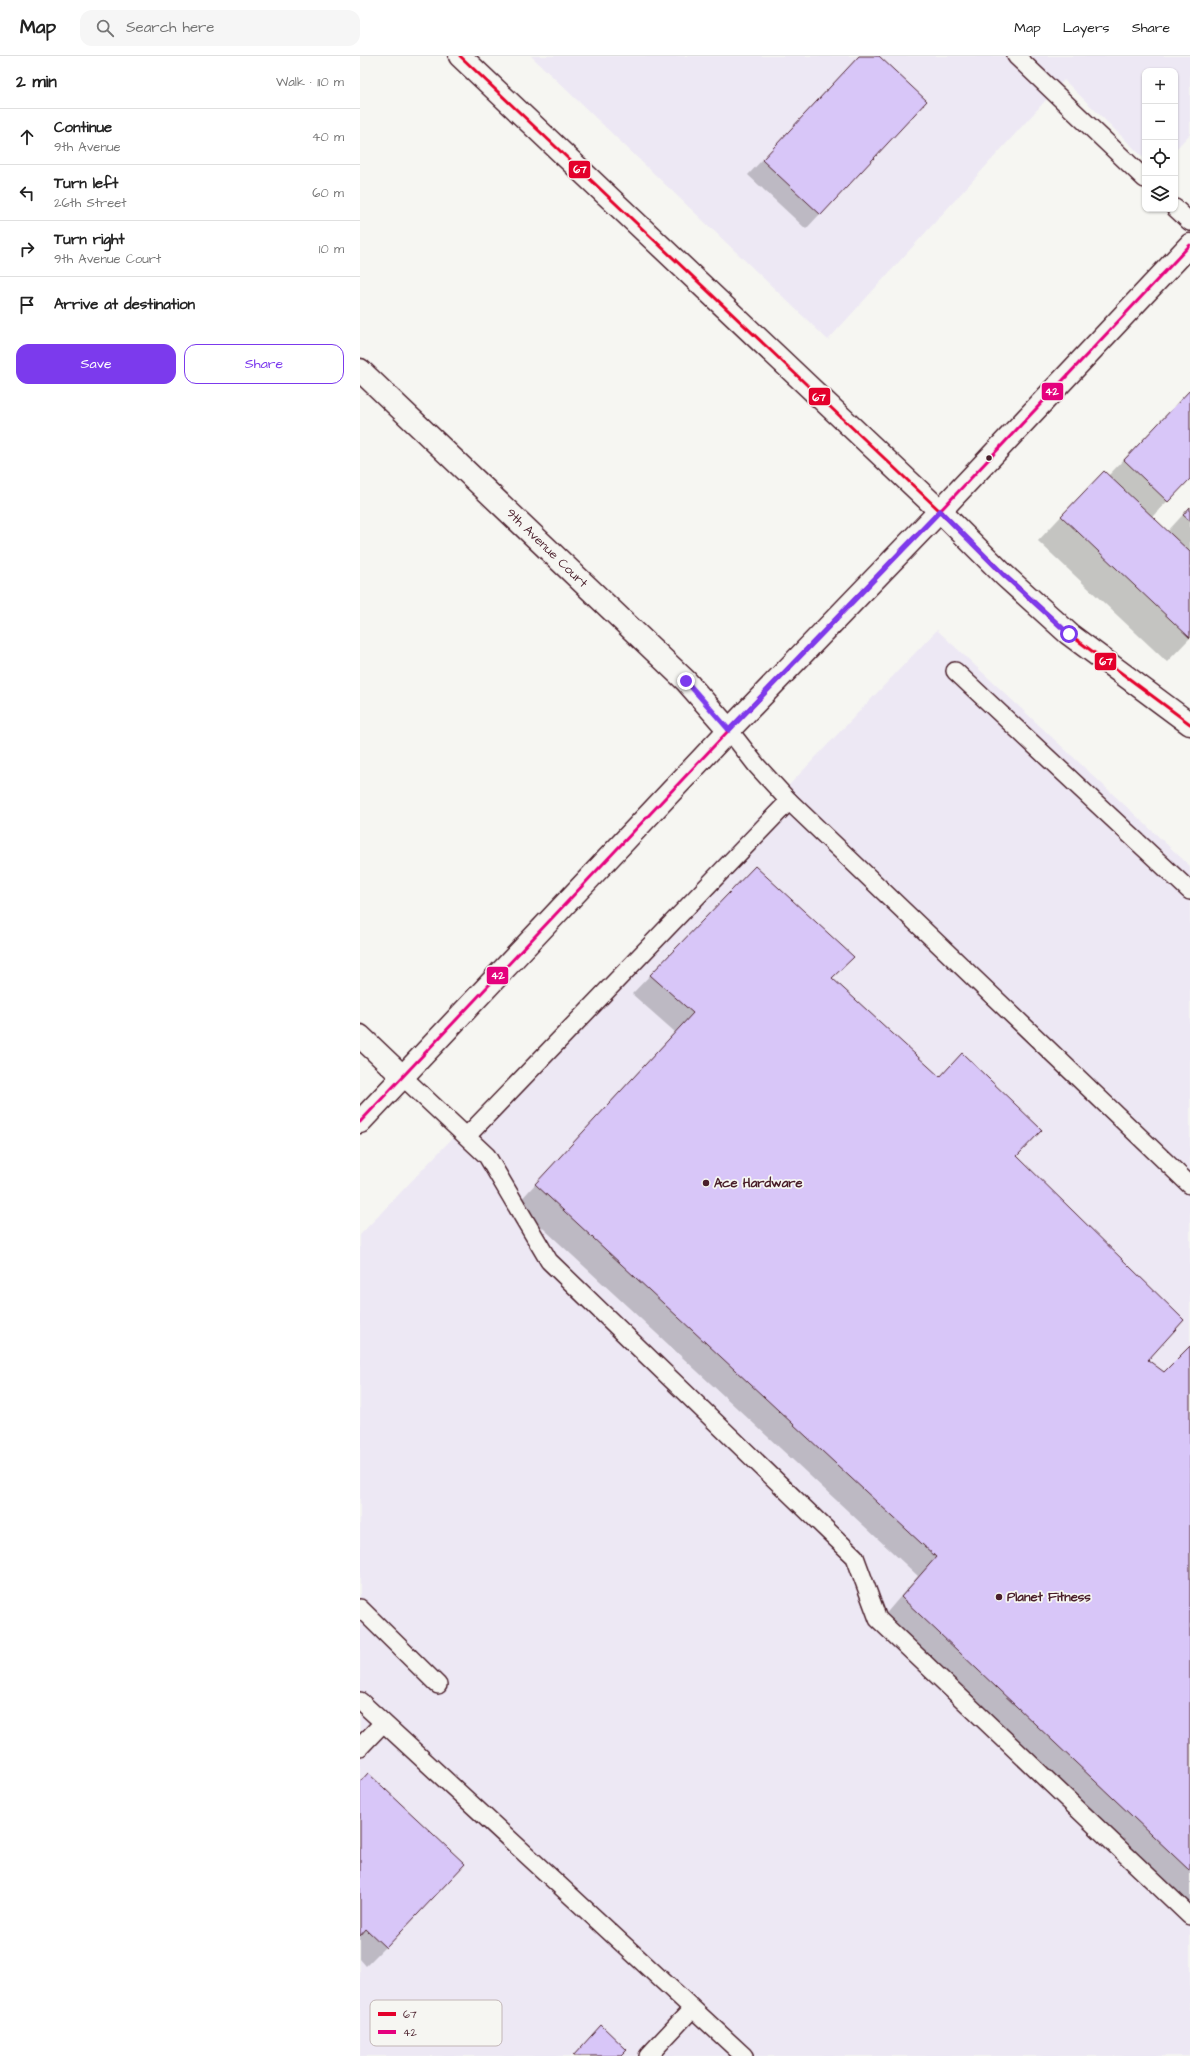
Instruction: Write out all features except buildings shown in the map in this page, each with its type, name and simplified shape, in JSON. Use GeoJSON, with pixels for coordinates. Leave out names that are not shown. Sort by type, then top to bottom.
{"type":"FeatureCollection","features":[{"type":"Feature","properties":{"kind":"street"},"geometry":{"type":"LineString","coordinates":[[460,56],[940,511],[1004,575],[1069,634],[1190,724]]}},
{"type":"Feature","properties":{"kind":"street"},"geometry":{"type":"LineString","coordinates":[[360,1122],[729,730],[940,511],[1190,245]]}},
{"type":"Feature","properties":{"kind":"street","name":"9th Avenue Court"},"geometry":{"type":"LineString","coordinates":[[360,370],[686,681],[729,730]]}},
{"type":"Feature","properties":{"kind":"street"},"geometry":{"type":"LineString","coordinates":[[360,1036],[403,1077]]}},
{"type":"Feature","properties":{"kind":"lane"},"geometry":{"type":"LineString","coordinates":[[1016,56],[1142,176]]}},
{"type":"Feature","properties":{"kind":"lane"},"geometry":{"type":"LineString","coordinates":[[1178,211],[1190,222]]}},
{"type":"Feature","properties":{"kind":"lane"},"geometry":{"type":"LineString","coordinates":[[955,671],[1190,890]]}},
{"type":"Feature","properties":{"kind":"lane"},"geometry":{"type":"LineString","coordinates":[[729,730],[757,766],[789,801],[1190,1185]]}},
{"type":"Feature","properties":{"kind":"lane"},"geometry":{"type":"LineString","coordinates":[[466,1136],[789,801]]}},
{"type":"Feature","properties":{"kind":"lane"},"geometry":{"type":"LineString","coordinates":[[403,1077],[488,1156],[548,1261],[855,1557],[878,1619],[1190,1916]]}},
{"type":"Feature","properties":{"kind":"lane"},"geometry":{"type":"LineString","coordinates":[[360,1608],[438,1686]]}},
{"type":"Feature","properties":{"kind":"lane"},"geometry":{"type":"LineString","coordinates":[[360,1701],[744,2056]]}},
{"type":"Feature","properties":{"kind":"lane"},"geometry":{"type":"LineString","coordinates":[[360,1747],[383,1722]]}},
{"type":"Feature","properties":{"kind":"lane"},"geometry":{"type":"LineString","coordinates":[[648,2056],[692,2008]]}},
{"type":"Feature","properties":{"kind":"shaded area"},"geometry":{"type":"Polygon","coordinates":[[[531,56],[1190,56],[1190,134],[1178,147],[1178,68],[1142,68],[1142,156],[1064,80],[828,340],[531,56]]]}},
{"type":"Feature","properties":{"kind":"shaded area"},"geometry":{"type":"Polygon","coordinates":[[[937,630],[1190,866],[1190,2056],[360,2056],[360,1235],[937,630]]]}},
{"type":"Feature","properties":{"kind":"transit line","name":"67"},"geometry":{"type":"LineString","coordinates":[[460,56],[940,511],[1004,575],[1069,634],[1190,724]]}},
{"type":"Feature","properties":{"kind":"transit line","name":"42"},"geometry":{"type":"LineString","coordinates":[[360,1122],[729,730],[940,511],[1190,245]]}},
{"type":"Feature","properties":{"kind":"place","name":"Ace Hardware"},"geometry":{"type":"Point","coordinates":[706,1183]}},
{"type":"Feature","properties":{"kind":"place","name":"Planet Fitness"},"geometry":{"type":"Point","coordinates":[999,1597]}},
{"type":"Feature","properties":{"kind":"route"},"geometry":{"type":"LineString","coordinates":[[686,681],[729,730],[940,511],[1004,575],[1069,634]]}}]}
